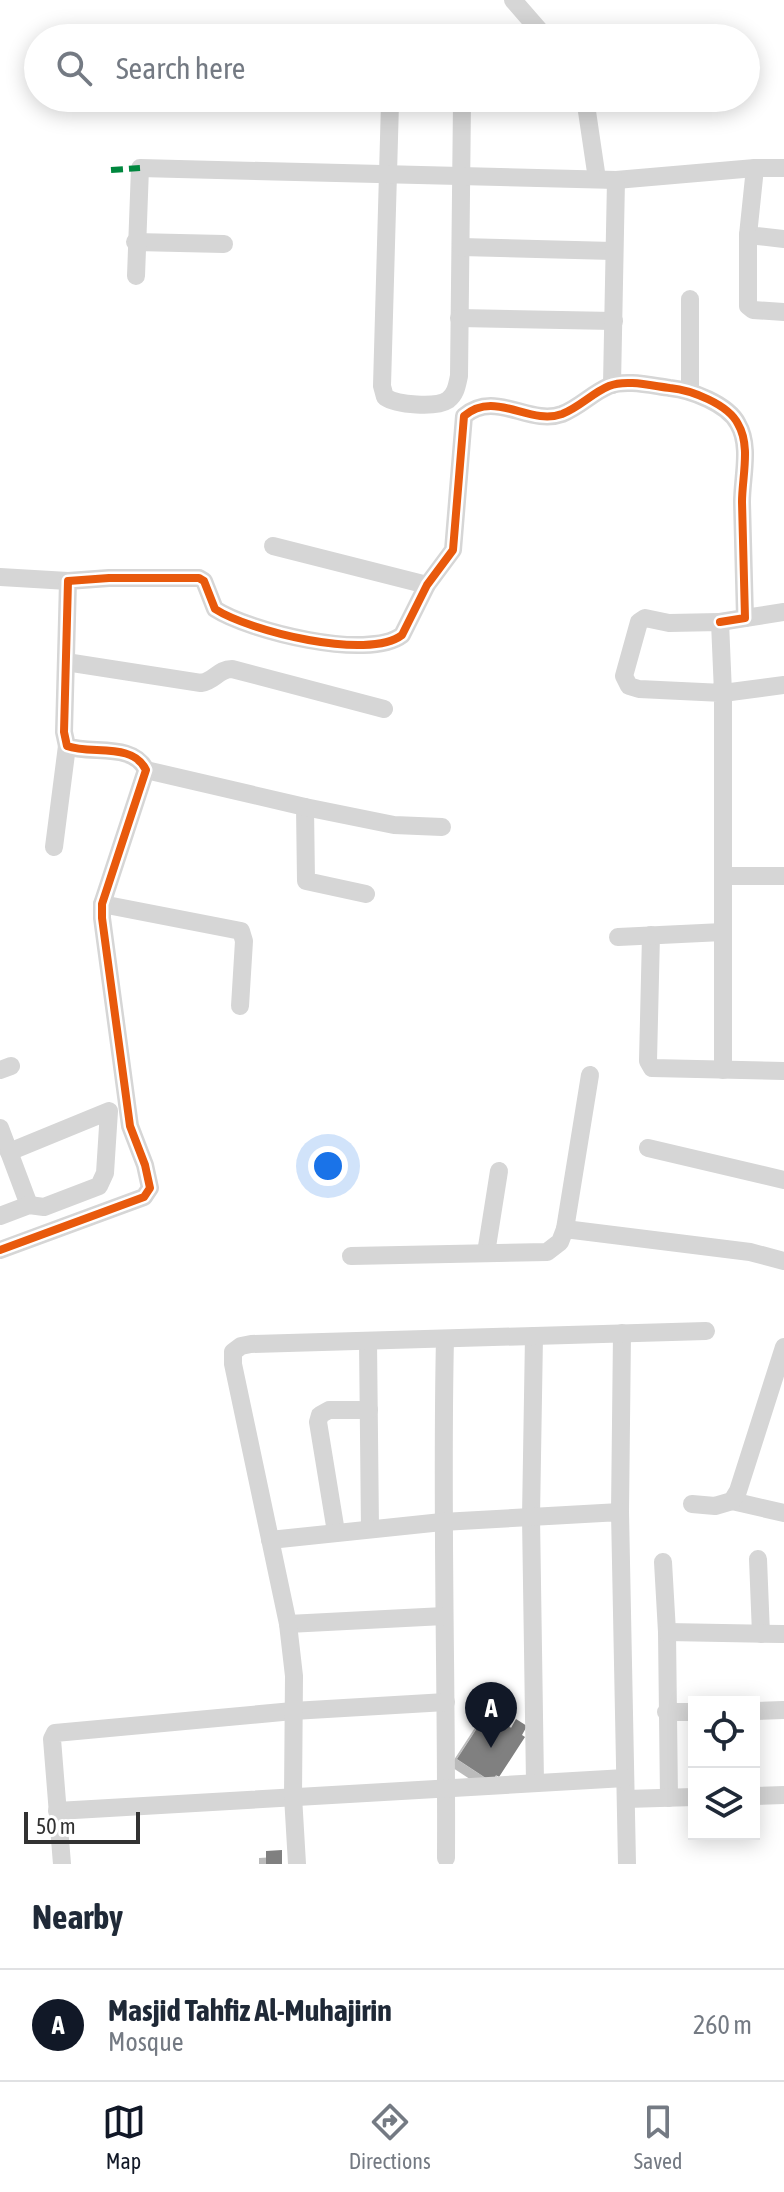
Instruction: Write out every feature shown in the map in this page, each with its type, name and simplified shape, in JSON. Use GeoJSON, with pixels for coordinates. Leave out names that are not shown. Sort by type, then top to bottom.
{"type":"FeatureCollection","features":[{"type":"Feature","properties":{"kind":"street"},"geometry":{"type":"LineString","coordinates":[[513,0],[534,24]]}},
{"type":"Feature","properties":{"kind":"street"},"geometry":{"type":"LineString","coordinates":[[390,112],[382,386],[385,397],[395,404],[435,404],[447,401],[456,392],[459,376],[462,112]]}},
{"type":"Feature","properties":{"kind":"street"},"geometry":{"type":"LineString","coordinates":[[589,112],[607,179],[613,251],[612,385]]}},
{"type":"Feature","properties":{"kind":"street"},"geometry":{"type":"LineString","coordinates":[[136,276],[140,168],[607,179],[784,168]]}},
{"type":"Feature","properties":{"kind":"street"},"geometry":{"type":"LineString","coordinates":[[755,168],[748,235],[748,306],[753,310],[784,312]]}},
{"type":"Feature","properties":{"kind":"street"},"geometry":{"type":"LineString","coordinates":[[748,235],[784,239]]}},
{"type":"Feature","properties":{"kind":"street"},"geometry":{"type":"LineString","coordinates":[[135,242],[224,244]]}},
{"type":"Feature","properties":{"kind":"street"},"geometry":{"type":"LineString","coordinates":[[461,247],[613,251]]}},
{"type":"Feature","properties":{"kind":"street"},"geometry":{"type":"LineString","coordinates":[[690,299],[690,391]]}},
{"type":"Feature","properties":{"kind":"street"},"geometry":{"type":"LineString","coordinates":[[459,318],[614,321]]}},
{"type":"Feature","properties":{"kind":"street"},"geometry":{"type":"LineString","coordinates":[[0,577],[68,581],[199,578],[204,581],[218,612],[291,636],[354,646],[383,644],[402,635],[427,585],[453,550],[464,416],[478,407],[489,405],[550,418],[572,410],[612,385],[690,391],[737,421],[745,440],[742,497],[745,618]]}},
{"type":"Feature","properties":{"kind":"street"},"geometry":{"type":"LineString","coordinates":[[273,546],[427,585]]}},
{"type":"Feature","properties":{"kind":"street"},"geometry":{"type":"LineString","coordinates":[[54,847],[67,746],[64,732],[68,581]]}},
{"type":"Feature","properties":{"kind":"street"},"geometry":{"type":"LineString","coordinates":[[784,612],[720,622],[669,623],[645,618],[639,622],[624,676],[629,686],[639,689],[723,693],[784,685]]}},
{"type":"Feature","properties":{"kind":"street"},"geometry":{"type":"LineString","coordinates":[[720,622],[723,693],[723,1070]]}},
{"type":"Feature","properties":{"kind":"street"},"geometry":{"type":"LineString","coordinates":[[66,662],[201,683],[213,679],[222,670],[232,669],[384,709]]}},
{"type":"Feature","properties":{"kind":"street"},"geometry":{"type":"LineString","coordinates":[[0,1250],[144,1197],[150,1188],[130,1126],[102,904],[146,770],[142,761],[132,755],[67,746]]}},
{"type":"Feature","properties":{"kind":"street"},"geometry":{"type":"LineString","coordinates":[[146,770],[394,825],[442,827]]}},
{"type":"Feature","properties":{"kind":"street"},"geometry":{"type":"LineString","coordinates":[[305,807],[306,881],[366,894]]}},
{"type":"Feature","properties":{"kind":"street"},"geometry":{"type":"LineString","coordinates":[[724,876],[784,876]]}},
{"type":"Feature","properties":{"kind":"street"},"geometry":{"type":"LineString","coordinates":[[102,904],[241,931],[244,941],[240,1006]]}},
{"type":"Feature","properties":{"kind":"street"},"geometry":{"type":"LineString","coordinates":[[618,937],[723,932]]}},
{"type":"Feature","properties":{"kind":"street"},"geometry":{"type":"LineString","coordinates":[[651,935],[648,1061],[652,1068],[784,1071]]}},
{"type":"Feature","properties":{"kind":"street"},"geometry":{"type":"LineString","coordinates":[[351,1256],[547,1252],[560,1242],[565,1229],[590,1075]]}},
{"type":"Feature","properties":{"kind":"street"},"geometry":{"type":"LineString","coordinates":[[0,1216],[29,1205],[44,1207],[99,1186],[105,1173],[109,1111],[4,1141],[29,1205]]}},
{"type":"Feature","properties":{"kind":"street"},"geometry":{"type":"LineString","coordinates":[[648,1148],[784,1180]]}},
{"type":"Feature","properties":{"kind":"street"},"geometry":{"type":"LineString","coordinates":[[486,1253],[499,1171]]}},
{"type":"Feature","properties":{"kind":"street"},"geometry":{"type":"LineString","coordinates":[[565,1229],[750,1252],[784,1261]]}},
{"type":"Feature","properties":{"kind":"street"},"geometry":{"type":"LineString","coordinates":[[297,1864],[293,1796],[294,1676],[288,1624],[233,1352],[251,1344],[706,1331]]}},
{"type":"Feature","properties":{"kind":"street"},"geometry":{"type":"LineString","coordinates":[[622,1333],[620,1512],[627,1864]]}},
{"type":"Feature","properties":{"kind":"street"},"geometry":{"type":"LineString","coordinates":[[534,1336],[531,1517],[535,1782]]}},
{"type":"Feature","properties":{"kind":"street"},"geometry":{"type":"LineString","coordinates":[[445,1339],[442,1522],[446,1862]]}},
{"type":"Feature","properties":{"kind":"street"},"geometry":{"type":"LineString","coordinates":[[368,1341],[370,1529]]}},
{"type":"Feature","properties":{"kind":"street"},"geometry":{"type":"LineString","coordinates":[[732,1501],[738,1491],[784,1347]]}},
{"type":"Feature","properties":{"kind":"street"},"geometry":{"type":"LineString","coordinates":[[336,1532],[318,1422],[320,1415],[329,1410],[369,1410]]}},
{"type":"Feature","properties":{"kind":"street"},"geometry":{"type":"LineString","coordinates":[[692,1504],[715,1506],[732,1501],[784,1513]]}},
{"type":"Feature","properties":{"kind":"street"},"geometry":{"type":"LineString","coordinates":[[270,1540],[442,1522],[620,1512]]}},
{"type":"Feature","properties":{"kind":"street"},"geometry":{"type":"LineString","coordinates":[[758,1559],[761,1634]]}},
{"type":"Feature","properties":{"kind":"street"},"geometry":{"type":"LineString","coordinates":[[663,1562],[669,1798]]}},
{"type":"Feature","properties":{"kind":"street"},"geometry":{"type":"LineString","coordinates":[[288,1624],[444,1616]]}},
{"type":"Feature","properties":{"kind":"street"},"geometry":{"type":"LineString","coordinates":[[667,1632],[783,1634]]}},
{"type":"Feature","properties":{"kind":"street"},"geometry":{"type":"LineString","coordinates":[[62,1864],[52,1739],[55,1733],[293,1711],[446,1702]]}},
{"type":"Feature","properties":{"kind":"street"},"geometry":{"type":"LineString","coordinates":[[760,1711],[783,1710]]}},
{"type":"Feature","properties":{"kind":"street"},"geometry":{"type":"LineString","coordinates":[[666,1712],[688,1712]]}},
{"type":"Feature","properties":{"kind":"street"},"geometry":{"type":"LineString","coordinates":[[57,1811],[625,1778]]}},
{"type":"Feature","properties":{"kind":"street"},"geometry":{"type":"LineString","coordinates":[[760,1796],[784,1795]]}},
{"type":"Feature","properties":{"kind":"street"},"geometry":{"type":"LineString","coordinates":[[626,1799],[688,1797]]}},
{"type":"Feature","properties":{"kind":"building"},"geometry":{"type":"Polygon","coordinates":[[[487,1713],[511,1728],[516,1719],[527,1726],[522,1735],[525,1737],[499,1777],[496,1775],[492,1782],[457,1759],[487,1713]]]}},
{"type":"Feature","properties":{"kind":"building"},"geometry":{"type":"Polygon","coordinates":[[[282,1850],[282,1864],[266,1864],[266,1851],[282,1850]]]}},
{"type":"Feature","properties":{"kind":"marked path"},"geometry":{"type":"LineString","coordinates":[[111,170],[140,168]]}},
{"type":"Feature","properties":{"kind":"cycle path"},"geometry":{"type":"LineString","coordinates":[[0,1250],[144,1197],[150,1188],[130,1126],[102,918],[102,904],[146,770],[140,761],[122,752],[67,746],[64,732],[68,581],[199,578],[204,581],[215,609],[254,626],[337,644],[386,642],[402,635],[427,585],[453,550],[464,416],[488,406],[537,416],[562,414],[609,386],[631,383],[679,389],[708,399],[726,410],[742,433],[745,452],[742,502],[745,618],[720,622]]}},
{"type":"Feature","properties":{"kind":"place","name":"Masjid Tahfiz Al-Muhajirin"},"geometry":{"type":"Point","coordinates":[491,1748]}}]}
